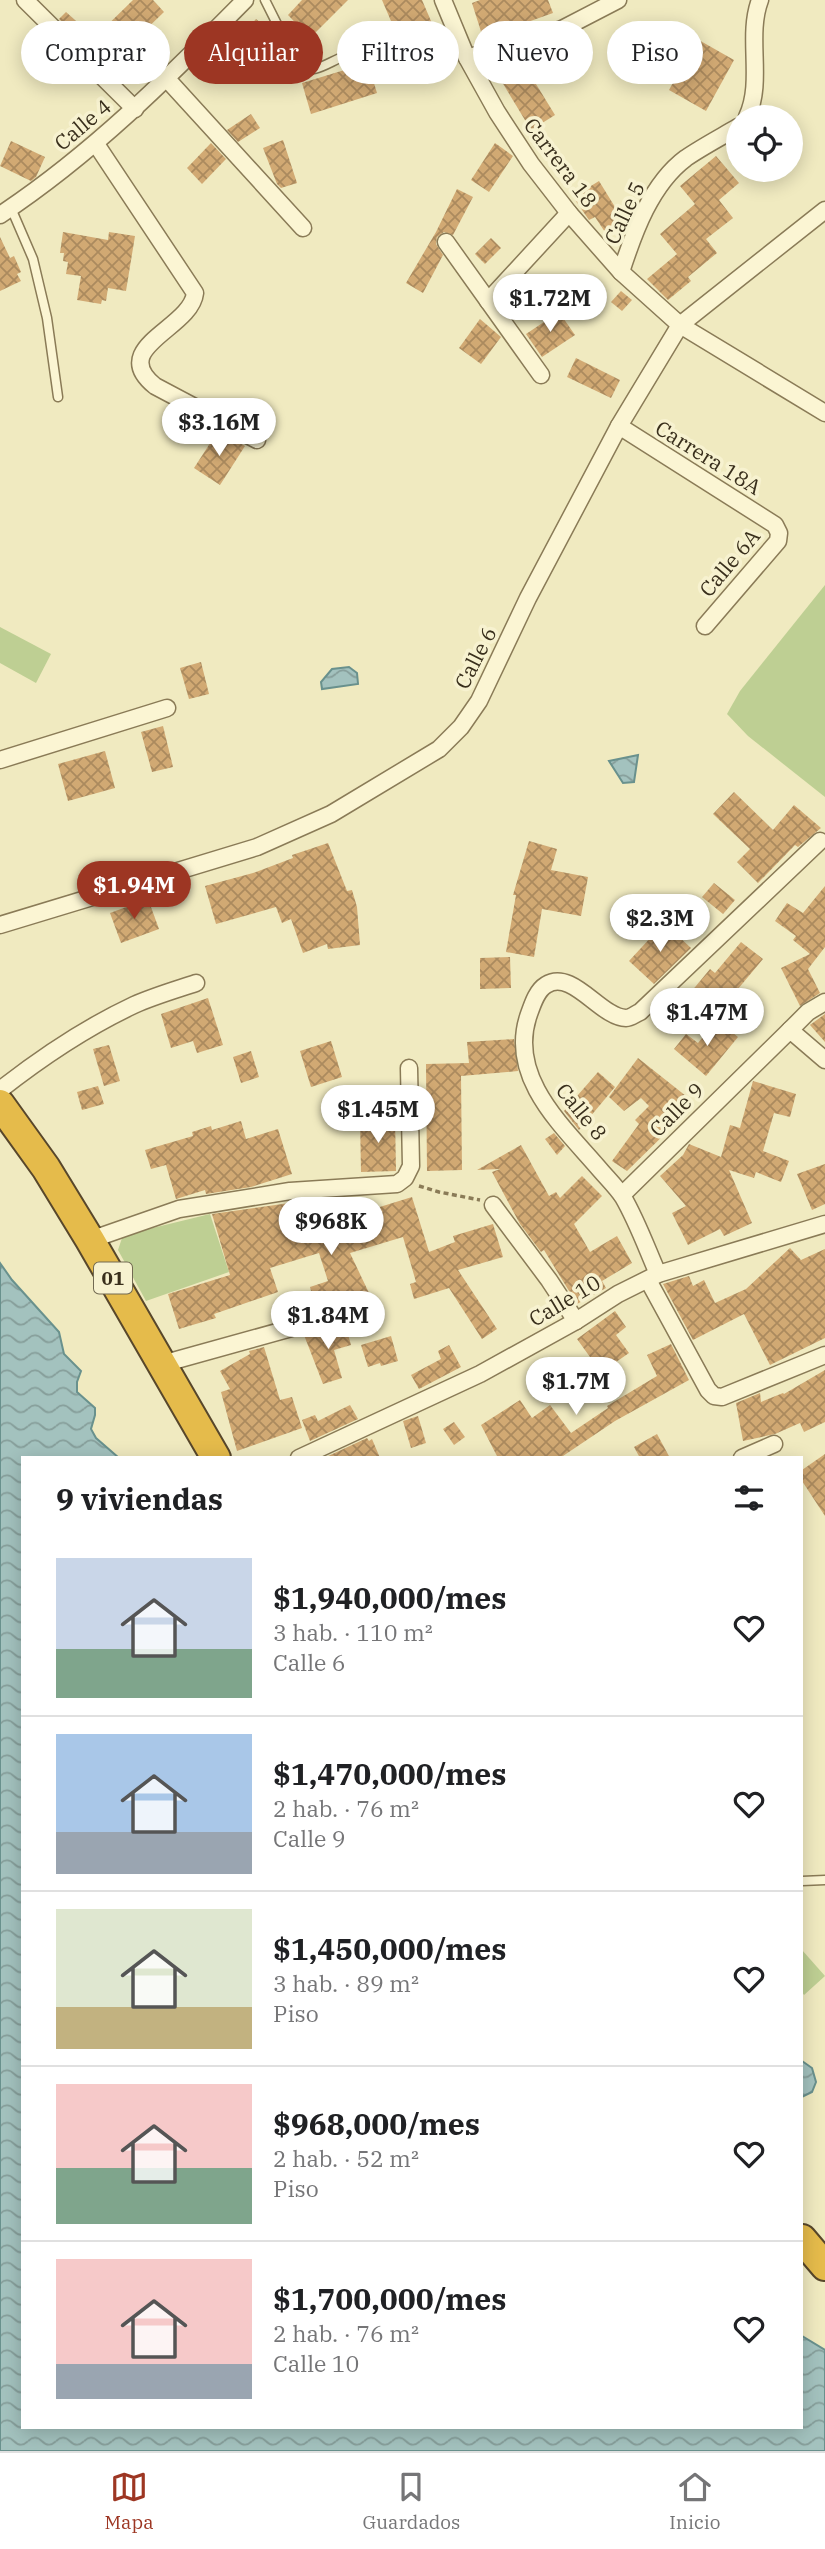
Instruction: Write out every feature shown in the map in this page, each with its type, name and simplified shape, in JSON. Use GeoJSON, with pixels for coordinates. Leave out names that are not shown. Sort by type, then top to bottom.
{"type":"FeatureCollection","features":[{"type":"Feature","properties":{"kind":"highway","name":"01"},"geometry":{"type":"LineString","coordinates":[[0,1104],[46,1168],[90,1240],[215,1456]]}},
{"type":"Feature","properties":{"kind":"highway"},"geometry":{"type":"LineString","coordinates":[[803,2240],[825,2266]]}},
{"type":"Feature","properties":{"kind":"street"},"geometry":{"type":"LineString","coordinates":[[25,0],[135,109]]}},
{"type":"Feature","properties":{"kind":"street","name":"Calle 4"},"geometry":{"type":"LineString","coordinates":[[170,76],[245,0]]}},
{"type":"Feature","properties":{"kind":"street","name":"Carrera 18"},"geometry":{"type":"LineString","coordinates":[[443,0],[467,58],[531,164],[569,213],[621,272],[680,325],[825,414]]}},
{"type":"Feature","properties":{"kind":"street"},"geometry":{"type":"LineString","coordinates":[[467,58],[562,29],[618,0]]}},
{"type":"Feature","properties":{"kind":"street"},"geometry":{"type":"LineString","coordinates":[[752,105],[755,27],[760,0]]}},
{"type":"Feature","properties":{"kind":"street"},"geometry":{"type":"LineString","coordinates":[[170,82],[303,228]]}},
{"type":"Feature","properties":{"kind":"street","name":"Calle 4"},"geometry":{"type":"LineString","coordinates":[[5,211],[96,144],[162,84]]}},
{"type":"Feature","properties":{"kind":"street","name":"Calle 5"},"geometry":{"type":"LineString","coordinates":[[621,272],[631,242],[656,190],[686,159],[726,134]]}},
{"type":"Feature","properties":{"kind":"street"},"geometry":{"type":"LineString","coordinates":[[96,144],[195,293],[190,308],[151,342],[140,356],[139,368],[144,377],[155,386],[257,440]]}},
{"type":"Feature","properties":{"kind":"street","name":"Calle 6"},"geometry":{"type":"LineString","coordinates":[[0,925],[257,847],[331,814],[439,749],[461,727],[479,701],[528,598],[619,426],[680,325],[825,210]]}},
{"type":"Feature","properties":{"kind":"street"},"geometry":{"type":"LineString","coordinates":[[488,301],[569,213]]}},
{"type":"Feature","properties":{"kind":"street"},"geometry":{"type":"LineString","coordinates":[[446,242],[541,375]]}},
{"type":"Feature","properties":{"kind":"street","name":"Carrera 18A"},"geometry":{"type":"LineString","coordinates":[[619,426],[775,525]]}},
{"type":"Feature","properties":{"kind":"street","name":"Calle 6A"},"geometry":{"type":"LineString","coordinates":[[705,626],[778,541],[779,533],[775,525]]}},
{"type":"Feature","properties":{"kind":"street"},"geometry":{"type":"LineString","coordinates":[[0,760],[167,708]]}},
{"type":"Feature","properties":{"kind":"street","name":"Calle 8"},"geometry":{"type":"LineString","coordinates":[[820,841],[640,1012],[629,1018],[618,1017],[567,982],[556,981],[541,989],[532,1004],[524,1041],[532,1082],[543,1103],[622,1195],[654,1277],[708,1390],[714,1396],[722,1397],[825,1355]]}},
{"type":"Feature","properties":{"kind":"street"},"geometry":{"type":"LineString","coordinates":[[0,1090],[43,1056],[90,1027],[136,1004],[196,983]]}},
{"type":"Feature","properties":{"kind":"street","name":"Calle 9"},"geometry":{"type":"LineString","coordinates":[[622,1195],[808,1012],[825,1002]]}},
{"type":"Feature","properties":{"kind":"street"},"geometry":{"type":"LineString","coordinates":[[790,1030],[825,1060]]}},
{"type":"Feature","properties":{"kind":"street"},"geometry":{"type":"LineString","coordinates":[[90,1240],[179,1209],[290,1191],[397,1184],[405,1178],[411,1166],[410,1068]]}},
{"type":"Feature","properties":{"kind":"street"},"geometry":{"type":"LineString","coordinates":[[493,1205],[576,1321]]}},
{"type":"Feature","properties":{"kind":"street","name":"Calle 10"},"geometry":{"type":"LineString","coordinates":[[303,1456],[480,1374],[576,1321],[618,1294],[654,1277],[825,1224]]}},
{"type":"Feature","properties":{"kind":"street"},"geometry":{"type":"LineString","coordinates":[[162,1364],[360,1309]]}},
{"type":"Feature","properties":{"kind":"street"},"geometry":{"type":"LineString","coordinates":[[747,1456],[774,1444]]}},
{"type":"Feature","properties":{"kind":"lane"},"geometry":{"type":"LineString","coordinates":[[265,0],[298,66],[304,70],[312,70],[337,59]]}},
{"type":"Feature","properties":{"kind":"lane"},"geometry":{"type":"LineString","coordinates":[[5,211],[33,260],[47,318],[58,397]]}},
{"type":"Feature","properties":{"kind":"lane"},"geometry":{"type":"LineString","coordinates":[[803,1881],[825,1880]]}},
{"type":"Feature","properties":{"kind":"path"},"geometry":{"type":"LineString","coordinates":[[405,1178],[439,1192],[493,1205]]}},
{"type":"Feature","properties":{"kind":"green space"},"geometry":{"type":"Polygon","coordinates":[[[825,585],[825,797],[748,736],[727,714],[740,691],[825,585]]]}},
{"type":"Feature","properties":{"kind":"green space"},"geometry":{"type":"Polygon","coordinates":[[[0,627],[51,654],[36,683],[0,663],[0,627]]]}},
{"type":"Feature","properties":{"kind":"green space"},"geometry":{"type":"Polygon","coordinates":[[[210,1214],[229,1272],[146,1301],[118,1250],[122,1238],[128,1234],[210,1214]]]}},
{"type":"Feature","properties":{"kind":"green space"},"geometry":{"type":"Polygon","coordinates":[[[803,1951],[825,1976],[803,1994],[803,1951]]]}},
{"type":"Feature","properties":{"kind":"water"},"geometry":{"type":"Polygon","coordinates":[[[349,667],[357,673],[358,684],[322,689],[321,682],[332,669],[349,667]]]}},
{"type":"Feature","properties":{"kind":"water"},"geometry":{"type":"Polygon","coordinates":[[[638,755],[634,782],[623,783],[609,761],[638,755]]]}},
{"type":"Feature","properties":{"kind":"water"},"geometry":{"type":"Polygon","coordinates":[[[0,1263],[59,1332],[64,1354],[81,1371],[77,1392],[95,1408],[91,1429],[96,1438],[117,1456],[21,1456],[21,2429],[803,2429],[803,2337],[825,2350],[825,2451],[0,2451],[0,1263]]]}},
{"type":"Feature","properties":{"kind":"water"},"geometry":{"type":"Polygon","coordinates":[[[803,2062],[812,2068],[816,2082],[812,2092],[803,2096],[803,2062]]]}},
{"type":"Feature","properties":{"kind":"building"},"geometry":{"type":"Polygon","coordinates":[[[133,0],[153,0],[164,12],[155,21],[112,21],[133,0]]]}},
{"type":"Feature","properties":{"kind":"building"},"geometry":{"type":"Polygon","coordinates":[[[302,0],[348,0],[323,25],[323,21],[294,21],[288,15],[302,0]]]}},
{"type":"Feature","properties":{"kind":"building"},"geometry":{"type":"Polygon","coordinates":[[[382,0],[422,0],[431,21],[391,21],[382,0]]]}},
{"type":"Feature","properties":{"kind":"building"},"geometry":{"type":"Polygon","coordinates":[[[480,0],[548,0],[553,13],[531,21],[478,21],[472,3],[480,0]]]}},
{"type":"Feature","properties":{"kind":"building"},"geometry":{"type":"Polygon","coordinates":[[[66,12],[76,21],[61,21],[59,19],[66,12]]]}},
{"type":"Feature","properties":{"kind":"building"},"geometry":{"type":"Polygon","coordinates":[[[703,42],[734,60],[706,111],[669,90],[672,84],[703,84],[703,42]]]}},
{"type":"Feature","properties":{"kind":"building"},"geometry":{"type":"Polygon","coordinates":[[[337,72],[337,84],[374,84],[377,93],[311,114],[302,84],[323,84],[323,77],[337,72]]]}},
{"type":"Feature","properties":{"kind":"building"},"geometry":{"type":"Polygon","coordinates":[[[503,84],[536,84],[555,115],[531,130],[503,84]]]}},
{"type":"Feature","properties":{"kind":"building"},"geometry":{"type":"Polygon","coordinates":[[[251,114],[260,128],[238,142],[227,130],[251,114]]]}},
{"type":"Feature","properties":{"kind":"building"},"geometry":{"type":"Polygon","coordinates":[[[283,140],[297,183],[281,188],[263,148],[283,140]]]}},
{"type":"Feature","properties":{"kind":"building"},"geometry":{"type":"Polygon","coordinates":[[[11,141],[45,157],[36,177],[31,181],[0,166],[11,141]]]}},
{"type":"Feature","properties":{"kind":"building"},"geometry":{"type":"Polygon","coordinates":[[[211,143],[226,159],[202,184],[187,168],[211,143]]]}},
{"type":"Feature","properties":{"kind":"building"},"geometry":{"type":"Polygon","coordinates":[[[495,143],[513,156],[489,192],[471,180],[495,143]]]}},
{"type":"Feature","properties":{"kind":"building"},"geometry":{"type":"Polygon","coordinates":[[[716,156],[726,168],[726,182],[739,183],[719,200],[733,218],[706,239],[717,253],[688,277],[691,281],[668,300],[647,279],[677,254],[660,234],[695,204],[680,186],[716,156]]]}},
{"type":"Feature","properties":{"kind":"building"},"geometry":{"type":"Polygon","coordinates":[[[599,181],[623,220],[605,232],[595,217],[589,220],[573,197],[599,181]]]}},
{"type":"Feature","properties":{"kind":"building"},"geometry":{"type":"Polygon","coordinates":[[[457,189],[473,197],[453,235],[444,232],[437,237],[436,244],[443,255],[423,293],[406,283],[457,189]]]}},
{"type":"Feature","properties":{"kind":"building"},"geometry":{"type":"Polygon","coordinates":[[[63,232],[108,240],[109,232],[135,236],[126,291],[108,288],[106,301],[102,300],[101,304],[77,300],[81,276],[66,274],[68,262],[63,261],[64,253],[60,253],[63,232]]]}},
{"type":"Feature","properties":{"kind":"building"},"geometry":{"type":"Polygon","coordinates":[[[0,237],[10,258],[14,256],[21,272],[17,274],[21,281],[0,291],[0,237]]]}},
{"type":"Feature","properties":{"kind":"building"},"geometry":{"type":"Polygon","coordinates":[[[491,238],[501,248],[485,264],[475,254],[491,238]]]}},
{"type":"Feature","properties":{"kind":"building"},"geometry":{"type":"Polygon","coordinates":[[[621,291],[632,300],[622,311],[611,302],[621,291]]]}},
{"type":"Feature","properties":{"kind":"building"},"geometry":{"type":"Polygon","coordinates":[[[559,312],[575,335],[542,357],[526,334],[559,312]]]}},
{"type":"Feature","properties":{"kind":"building"},"geometry":{"type":"Polygon","coordinates":[[[480,319],[501,337],[481,364],[459,348],[480,319]]]}},
{"type":"Feature","properties":{"kind":"building"},"geometry":{"type":"Polygon","coordinates":[[[576,358],[620,380],[611,398],[567,377],[576,358]]]}},
{"type":"Feature","properties":{"kind":"building"},"geometry":{"type":"Polygon","coordinates":[[[218,431],[245,446],[220,485],[194,468],[218,431]]]}},
{"type":"Feature","properties":{"kind":"building"},"geometry":{"type":"Polygon","coordinates":[[[201,662],[209,694],[189,699],[180,668],[201,662]]]}},
{"type":"Feature","properties":{"kind":"building"},"geometry":{"type":"Polygon","coordinates":[[[163,726],[173,767],[152,772],[141,732],[163,726]]]}},
{"type":"Feature","properties":{"kind":"building"},"geometry":{"type":"Polygon","coordinates":[[[105,751],[115,788],[68,801],[58,764],[105,751]]]}},
{"type":"Feature","properties":{"kind":"building"},"geometry":{"type":"Polygon","coordinates":[[[734,792],[773,830],[794,805],[821,828],[798,847],[795,845],[758,883],[737,862],[750,849],[713,814],[734,792]]]}},
{"type":"Feature","properties":{"kind":"building"},"geometry":{"type":"Polygon","coordinates":[[[529,841],[557,849],[551,870],[588,877],[581,916],[542,909],[534,957],[506,952],[516,895],[513,895],[529,841]]]}},
{"type":"Feature","properties":{"kind":"building"},"geometry":{"type":"Polygon","coordinates":[[[328,843],[347,891],[352,890],[357,907],[360,945],[328,949],[327,944],[303,953],[291,919],[282,923],[276,907],[216,924],[205,886],[253,873],[293,858],[292,855],[328,843]]]}},
{"type":"Feature","properties":{"kind":"building"},"geometry":{"type":"Polygon","coordinates":[[[714,883],[735,900],[723,914],[702,897],[714,883]]]}},
{"type":"Feature","properties":{"kind":"building"},"geometry":{"type":"Polygon","coordinates":[[[825,886],[825,947],[808,969],[820,993],[800,1006],[781,968],[810,954],[793,940],[796,936],[775,921],[787,903],[803,913],[825,886]]]}},
{"type":"Feature","properties":{"kind":"building"},"geometry":{"type":"Polygon","coordinates":[[[148,899],[159,929],[121,943],[110,913],[148,899]]]}},
{"type":"Feature","properties":{"kind":"building"},"geometry":{"type":"Polygon","coordinates":[[[664,923],[691,948],[654,984],[629,961],[664,923]]]}},
{"type":"Feature","properties":{"kind":"building"},"geometry":{"type":"Polygon","coordinates":[[[741,942],[763,959],[717,1014],[691,992],[710,969],[715,973],[741,942]]]}},
{"type":"Feature","properties":{"kind":"building"},"geometry":{"type":"Polygon","coordinates":[[[510,957],[511,988],[480,989],[480,958],[510,957]]]}},
{"type":"Feature","properties":{"kind":"building"},"geometry":{"type":"Polygon","coordinates":[[[208,998],[223,1045],[197,1053],[193,1041],[171,1048],[161,1014],[208,998]]]}},
{"type":"Feature","properties":{"kind":"building"},"geometry":{"type":"Polygon","coordinates":[[[825,1014],[825,1042],[810,1025],[825,1014]]]}},
{"type":"Feature","properties":{"kind":"building"},"geometry":{"type":"Polygon","coordinates":[[[717,1020],[738,1037],[706,1076],[674,1049],[686,1034],[698,1043],[717,1020]]]}},
{"type":"Feature","properties":{"kind":"building"},"geometry":{"type":"Polygon","coordinates":[[[514,1039],[518,1071],[461,1076],[462,1170],[427,1171],[426,1064],[469,1063],[467,1042],[514,1039]]]}},
{"type":"Feature","properties":{"kind":"building"},"geometry":{"type":"Polygon","coordinates":[[[331,1041],[342,1077],[311,1087],[300,1051],[331,1041]]]}},
{"type":"Feature","properties":{"kind":"building"},"geometry":{"type":"Polygon","coordinates":[[[109,1045],[120,1081],[104,1086],[93,1049],[109,1045]]]}},
{"type":"Feature","properties":{"kind":"building"},"geometry":{"type":"Polygon","coordinates":[[[251,1051],[259,1077],[241,1083],[233,1057],[251,1051]]]}},
{"type":"Feature","properties":{"kind":"building"},"geometry":{"type":"Polygon","coordinates":[[[638,1058],[691,1100],[672,1127],[627,1171],[612,1161],[639,1124],[635,1120],[649,1106],[641,1098],[624,1111],[609,1097],[638,1058]]]}},
{"type":"Feature","properties":{"kind":"building"},"geometry":{"type":"Polygon","coordinates":[[[598,1072],[615,1087],[579,1130],[564,1111],[598,1072]]]}},
{"type":"Feature","properties":{"kind":"building"},"geometry":{"type":"Polygon","coordinates":[[[753,1081],[796,1094],[790,1117],[774,1113],[763,1151],[789,1161],[781,1182],[756,1172],[754,1178],[729,1170],[752,1223],[724,1236],[720,1229],[688,1245],[672,1213],[686,1206],[660,1176],[683,1155],[689,1144],[721,1157],[730,1125],[740,1128],[753,1081]]]}},
{"type":"Feature","properties":{"kind":"building"},"geometry":{"type":"Polygon","coordinates":[[[98,1086],[104,1104],[82,1110],[77,1092],[98,1086]]]}},
{"type":"Feature","properties":{"kind":"building"},"geometry":{"type":"Polygon","coordinates":[[[395,1117],[396,1171],[361,1172],[360,1118],[395,1117]]]}},
{"type":"Feature","properties":{"kind":"building"},"geometry":{"type":"Polygon","coordinates":[[[241,1121],[246,1139],[278,1129],[292,1174],[251,1187],[206,1194],[205,1190],[176,1199],[166,1165],[151,1169],[145,1150],[193,1136],[192,1132],[211,1126],[212,1130],[241,1121]]]}},
{"type":"Feature","properties":{"kind":"building"},"geometry":{"type":"Polygon","coordinates":[[[554,1133],[565,1146],[557,1155],[545,1139],[554,1133]]]}},
{"type":"Feature","properties":{"kind":"building"},"geometry":{"type":"Polygon","coordinates":[[[521,1145],[549,1196],[556,1192],[560,1198],[582,1176],[602,1196],[574,1224],[590,1252],[617,1236],[632,1263],[602,1281],[606,1288],[577,1304],[544,1250],[541,1252],[520,1224],[492,1172],[500,1169],[477,1170],[521,1145]]]}},
{"type":"Feature","properties":{"kind":"building"},"geometry":{"type":"Polygon","coordinates":[[[825,1164],[825,1204],[812,1210],[797,1174],[825,1164]]]}},
{"type":"Feature","properties":{"kind":"building"},"geometry":{"type":"Polygon","coordinates":[[[412,1197],[429,1252],[455,1242],[453,1236],[493,1224],[503,1257],[458,1270],[497,1329],[482,1339],[449,1288],[414,1299],[410,1284],[416,1282],[403,1237],[350,1253],[369,1293],[293,1317],[287,1298],[311,1291],[310,1287],[328,1281],[319,1253],[270,1268],[278,1292],[214,1314],[216,1318],[179,1329],[168,1294],[230,1275],[212,1214],[311,1200],[331,1200],[334,1209],[366,1199],[370,1210],[412,1197]]]}},
{"type":"Feature","properties":{"kind":"building"},"geometry":{"type":"Polygon","coordinates":[[[790,1248],[801,1260],[825,1249],[825,1338],[770,1365],[744,1314],[693,1340],[663,1284],[689,1276],[693,1286],[704,1280],[715,1303],[746,1289],[790,1248]]]}},
{"type":"Feature","properties":{"kind":"building"},"geometry":{"type":"Polygon","coordinates":[[[615,1311],[626,1327],[616,1335],[629,1353],[596,1376],[585,1361],[590,1357],[577,1339],[615,1311]]]}},
{"type":"Feature","properties":{"kind":"building"},"geometry":{"type":"Polygon","coordinates":[[[345,1324],[351,1345],[334,1350],[342,1378],[323,1384],[304,1335],[345,1324]]]}},
{"type":"Feature","properties":{"kind":"building"},"geometry":{"type":"Polygon","coordinates":[[[391,1336],[398,1361],[368,1367],[361,1345],[391,1336]]]}},
{"type":"Feature","properties":{"kind":"building"},"geometry":{"type":"Polygon","coordinates":[[[671,1344],[689,1380],[615,1421],[563,1456],[497,1456],[481,1425],[520,1400],[532,1418],[550,1405],[571,1433],[608,1408],[607,1406],[657,1376],[647,1355],[671,1344]]]}},
{"type":"Feature","properties":{"kind":"building"},"geometry":{"type":"Polygon","coordinates":[[[449,1345],[461,1367],[419,1389],[411,1375],[441,1359],[438,1351],[449,1345]]]}},
{"type":"Feature","properties":{"kind":"building"},"geometry":{"type":"Polygon","coordinates":[[[264,1347],[280,1400],[292,1397],[302,1428],[237,1451],[221,1392],[230,1389],[220,1371],[250,1354],[249,1351],[264,1347]]]}},
{"type":"Feature","properties":{"kind":"building"},"geometry":{"type":"Polygon","coordinates":[[[825,1370],[825,1422],[804,1432],[800,1423],[775,1434],[743,1441],[736,1403],[760,1393],[761,1402],[784,1394],[825,1370]]]}},
{"type":"Feature","properties":{"kind":"building"},"geometry":{"type":"Polygon","coordinates":[[[350,1405],[358,1419],[310,1441],[302,1420],[315,1415],[318,1421],[350,1405]]]}},
{"type":"Feature","properties":{"kind":"building"},"geometry":{"type":"Polygon","coordinates":[[[418,1416],[426,1443],[411,1448],[403,1421],[418,1416]]]}},
{"type":"Feature","properties":{"kind":"building"},"geometry":{"type":"Polygon","coordinates":[[[454,1422],[465,1437],[454,1445],[443,1429],[454,1422]]]}},
{"type":"Feature","properties":{"kind":"building"},"geometry":{"type":"Polygon","coordinates":[[[657,1434],[669,1456],[639,1456],[634,1447],[657,1434]]]}},
{"type":"Feature","properties":{"kind":"building"},"geometry":{"type":"Polygon","coordinates":[[[367,1438],[369,1441],[372,1439],[379,1456],[328,1456],[367,1438]]]}},
{"type":"Feature","properties":{"kind":"building"},"geometry":{"type":"Polygon","coordinates":[[[825,1454],[825,1516],[803,1483],[803,1469],[825,1454]]]}}]}
